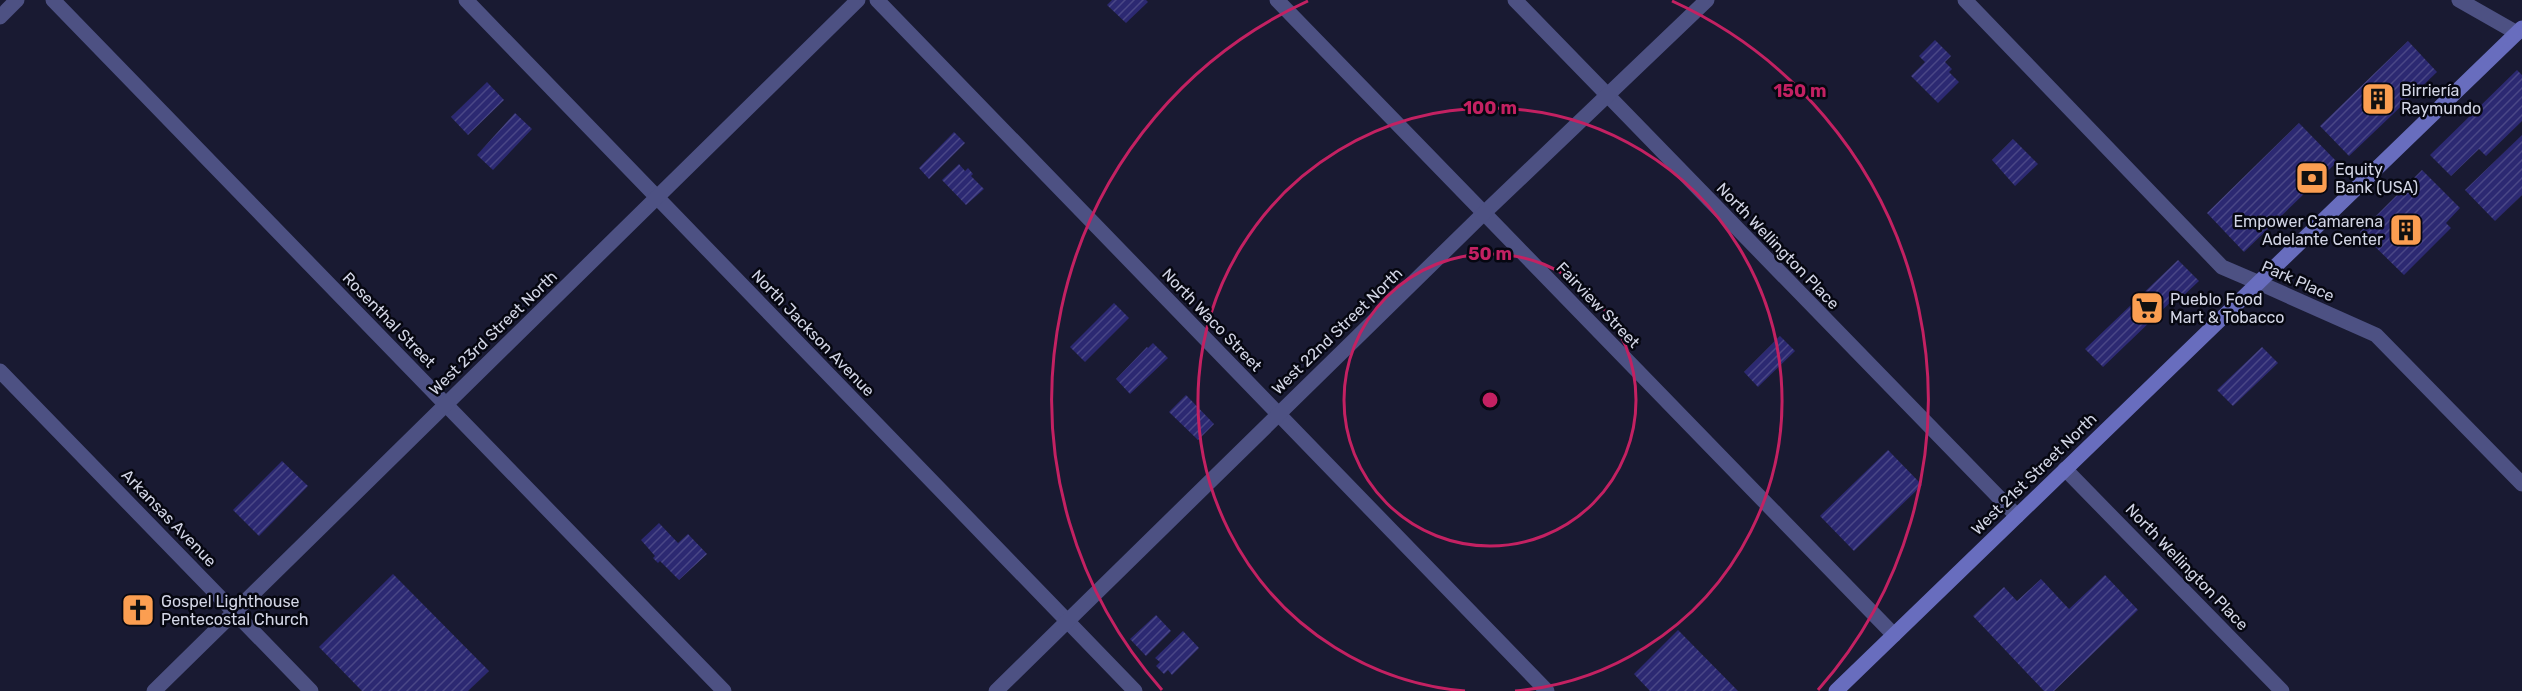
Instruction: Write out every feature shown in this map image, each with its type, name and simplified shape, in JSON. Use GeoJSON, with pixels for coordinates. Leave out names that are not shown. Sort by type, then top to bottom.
{"type":"FeatureCollection","features":[{"type":"Feature","properties":{"kind":"main road","name":"West 21st Street North"},"geometry":{"type":"LineString","coordinates":[[1836,691],[2257,282],[2520,32]]}},
{"type":"Feature","properties":{"kind":"street"},"geometry":{"type":"LineString","coordinates":[[0,17],[18,0]]}},
{"type":"Feature","properties":{"kind":"street","name":"Rosenthal Street"},"geometry":{"type":"LineString","coordinates":[[53,0],[724,691]]}},
{"type":"Feature","properties":{"kind":"street","name":"North Jackson Avenue"},"geometry":{"type":"LineString","coordinates":[[466,0],[1135,691]]}},
{"type":"Feature","properties":{"kind":"street","name":"West 23rd Street North"},"geometry":{"type":"LineString","coordinates":[[154,691],[858,0]]}},
{"type":"Feature","properties":{"kind":"street","name":"North Waco Street"},"geometry":{"type":"LineString","coordinates":[[877,0],[1547,691]]}},
{"type":"Feature","properties":{"kind":"street","name":"Fairview Street"},"geometry":{"type":"LineString","coordinates":[[1277,0],[1894,635]]}},
{"type":"Feature","properties":{"kind":"street","name":"North Wellington Place"},"geometry":{"type":"LineString","coordinates":[[1515,0],[2016,516]]}},
{"type":"Feature","properties":{"kind":"street","name":"West 22nd Street North"},"geometry":{"type":"LineString","coordinates":[[996,691],[1484,213],[1707,0]]}},
{"type":"Feature","properties":{"kind":"street","name":"Park Place"},"geometry":{"type":"LineString","coordinates":[[1965,0],[2222,267],[2376,335],[2522,484]]}},
{"type":"Feature","properties":{"kind":"street"},"geometry":{"type":"LineString","coordinates":[[2459,0],[2520,32]]}},
{"type":"Feature","properties":{"kind":"street","name":"Arkansas Avenue"},"geometry":{"type":"LineString","coordinates":[[0,371],[311,691]]}},
{"type":"Feature","properties":{"kind":"street","name":"North Wellington Place"},"geometry":{"type":"LineString","coordinates":[[2065,469],[2282,691]]}},
{"type":"Feature","properties":{"kind":"building"},"geometry":{"type":"Polygon","coordinates":[[[1112,0],[1146,0],[1148,2],[1126,23],[1107,5],[1112,0]]]}},
{"type":"Feature","properties":{"kind":"building"},"geometry":{"type":"Polygon","coordinates":[[[1935,40],[1951,56],[1945,62],[1952,69],[1949,72],[1959,82],[1938,103],[1911,76],[1925,62],[1919,56],[1935,40]]]}},
{"type":"Feature","properties":{"kind":"building","name":"Birriería Raymundo"},"geometry":{"type":"Polygon","coordinates":[[[2408,41],[2437,72],[2349,156],[2320,126],[2408,41]]]}},
{"type":"Feature","properties":{"kind":"building"},"geometry":{"type":"Polygon","coordinates":[[[2517,70],[2522,75],[2522,121],[2486,156],[2479,149],[2451,176],[2430,155],[2517,70]]]}},
{"type":"Feature","properties":{"kind":"building"},"geometry":{"type":"Polygon","coordinates":[[[487,82],[504,100],[468,135],[451,117],[487,82]]]}},
{"type":"Feature","properties":{"kind":"building"},"geometry":{"type":"Polygon","coordinates":[[[515,113],[532,129],[493,170],[477,155],[515,113]]]}},
{"type":"Feature","properties":{"kind":"building"},"geometry":{"type":"Polygon","coordinates":[[[2299,123],[2337,162],[2244,252],[2207,213],[2299,123]]]}},
{"type":"Feature","properties":{"kind":"building"},"geometry":{"type":"Polygon","coordinates":[[[954,132],[965,143],[929,179],[919,168],[954,132]]]}},
{"type":"Feature","properties":{"kind":"building"},"geometry":{"type":"Polygon","coordinates":[[[2522,135],[2522,195],[2495,221],[2465,190],[2522,135]]]}},
{"type":"Feature","properties":{"kind":"building"},"geometry":{"type":"Polygon","coordinates":[[[2013,139],[2038,164],[2015,186],[1992,160],[2013,139]]]}},
{"type":"Feature","properties":{"kind":"building"},"geometry":{"type":"Polygon","coordinates":[[[959,164],[965,171],[968,168],[973,174],[971,176],[984,189],[966,205],[942,180],[959,164]]]}},
{"type":"Feature","properties":{"kind":"building","name":"Empower Camarena Adelante Center"},"geometry":{"type":"Polygon","coordinates":[[[2422,170],[2460,208],[2446,223],[2451,228],[2404,275],[2360,232],[2422,170]]]}},
{"type":"Feature","properties":{"kind":"building"},"geometry":{"type":"Polygon","coordinates":[[[2178,260],[2199,281],[2183,296],[2180,293],[2103,367],[2085,349],[2178,260]]]}},
{"type":"Feature","properties":{"kind":"building"},"geometry":{"type":"Polygon","coordinates":[[[1114,303],[1129,318],[1085,362],[1070,347],[1114,303]]]}},
{"type":"Feature","properties":{"kind":"building"},"geometry":{"type":"Polygon","coordinates":[[[1780,336],[1795,351],[1758,387],[1744,372],[1780,336]]]}},
{"type":"Feature","properties":{"kind":"building"},"geometry":{"type":"Polygon","coordinates":[[[1153,343],[1168,358],[1130,394],[1116,379],[1153,343]]]}},
{"type":"Feature","properties":{"kind":"building"},"geometry":{"type":"Polygon","coordinates":[[[2262,347],[2278,363],[2233,406],[2217,390],[2262,347]]]}},
{"type":"Feature","properties":{"kind":"building"},"geometry":{"type":"Polygon","coordinates":[[[1186,395],[1214,424],[1198,440],[1169,412],[1186,395]]]}},
{"type":"Feature","properties":{"kind":"building"},"geometry":{"type":"Polygon","coordinates":[[[1888,450],[1922,485],[1854,551],[1820,516],[1888,450]]]}},
{"type":"Feature","properties":{"kind":"building"},"geometry":{"type":"Polygon","coordinates":[[[282,461],[308,486],[259,536],[233,510],[282,461]]]}},
{"type":"Feature","properties":{"kind":"building"},"geometry":{"type":"Polygon","coordinates":[[[659,523],[678,543],[688,534],[707,554],[679,580],[660,561],[658,563],[653,558],[655,556],[641,540],[659,523]]]}},
{"type":"Feature","properties":{"kind":"building"},"geometry":{"type":"Polygon","coordinates":[[[393,574],[489,671],[468,691],[362,691],[319,647],[393,574]]]}},
{"type":"Feature","properties":{"kind":"building"},"geometry":{"type":"Polygon","coordinates":[[[2105,575],[2138,610],[2054,691],[2044,691],[1973,616],[2004,587],[2017,601],[2041,579],[2069,609],[2105,575]]]}},
{"type":"Feature","properties":{"kind":"building"},"geometry":{"type":"Polygon","coordinates":[[[1156,615],[1171,631],[1146,656],[1130,639],[1156,615]]]}},
{"type":"Feature","properties":{"kind":"building"},"geometry":{"type":"Polygon","coordinates":[[[1678,630],[1738,691],[1650,691],[1634,674],[1678,630]]]}},
{"type":"Feature","properties":{"kind":"building"},"geometry":{"type":"Polygon","coordinates":[[[1183,631],[1199,648],[1172,675],[1168,670],[1164,674],[1156,666],[1160,662],[1155,658],[1183,631]]]}},
{"type":"Feature","properties":{"kind":"place","name":"Birriería Raymundo"},"geometry":{"type":"Point","coordinates":[2378,99]}},
{"type":"Feature","properties":{"kind":"place","name":"Equity Bank (USA)"},"geometry":{"type":"Point","coordinates":[2312,178]}},
{"type":"Feature","properties":{"kind":"place","name":"Empower Camarena Adelante Center"},"geometry":{"type":"Point","coordinates":[2406,230]}},
{"type":"Feature","properties":{"kind":"place","name":"Pueblo Food Mart & Tobacco"},"geometry":{"type":"Point","coordinates":[2147,308]}},
{"type":"Feature","properties":{"kind":"place","name":"Gospel Lighthouse Pentecostal Church"},"geometry":{"type":"Point","coordinates":[138,610]}}]}
